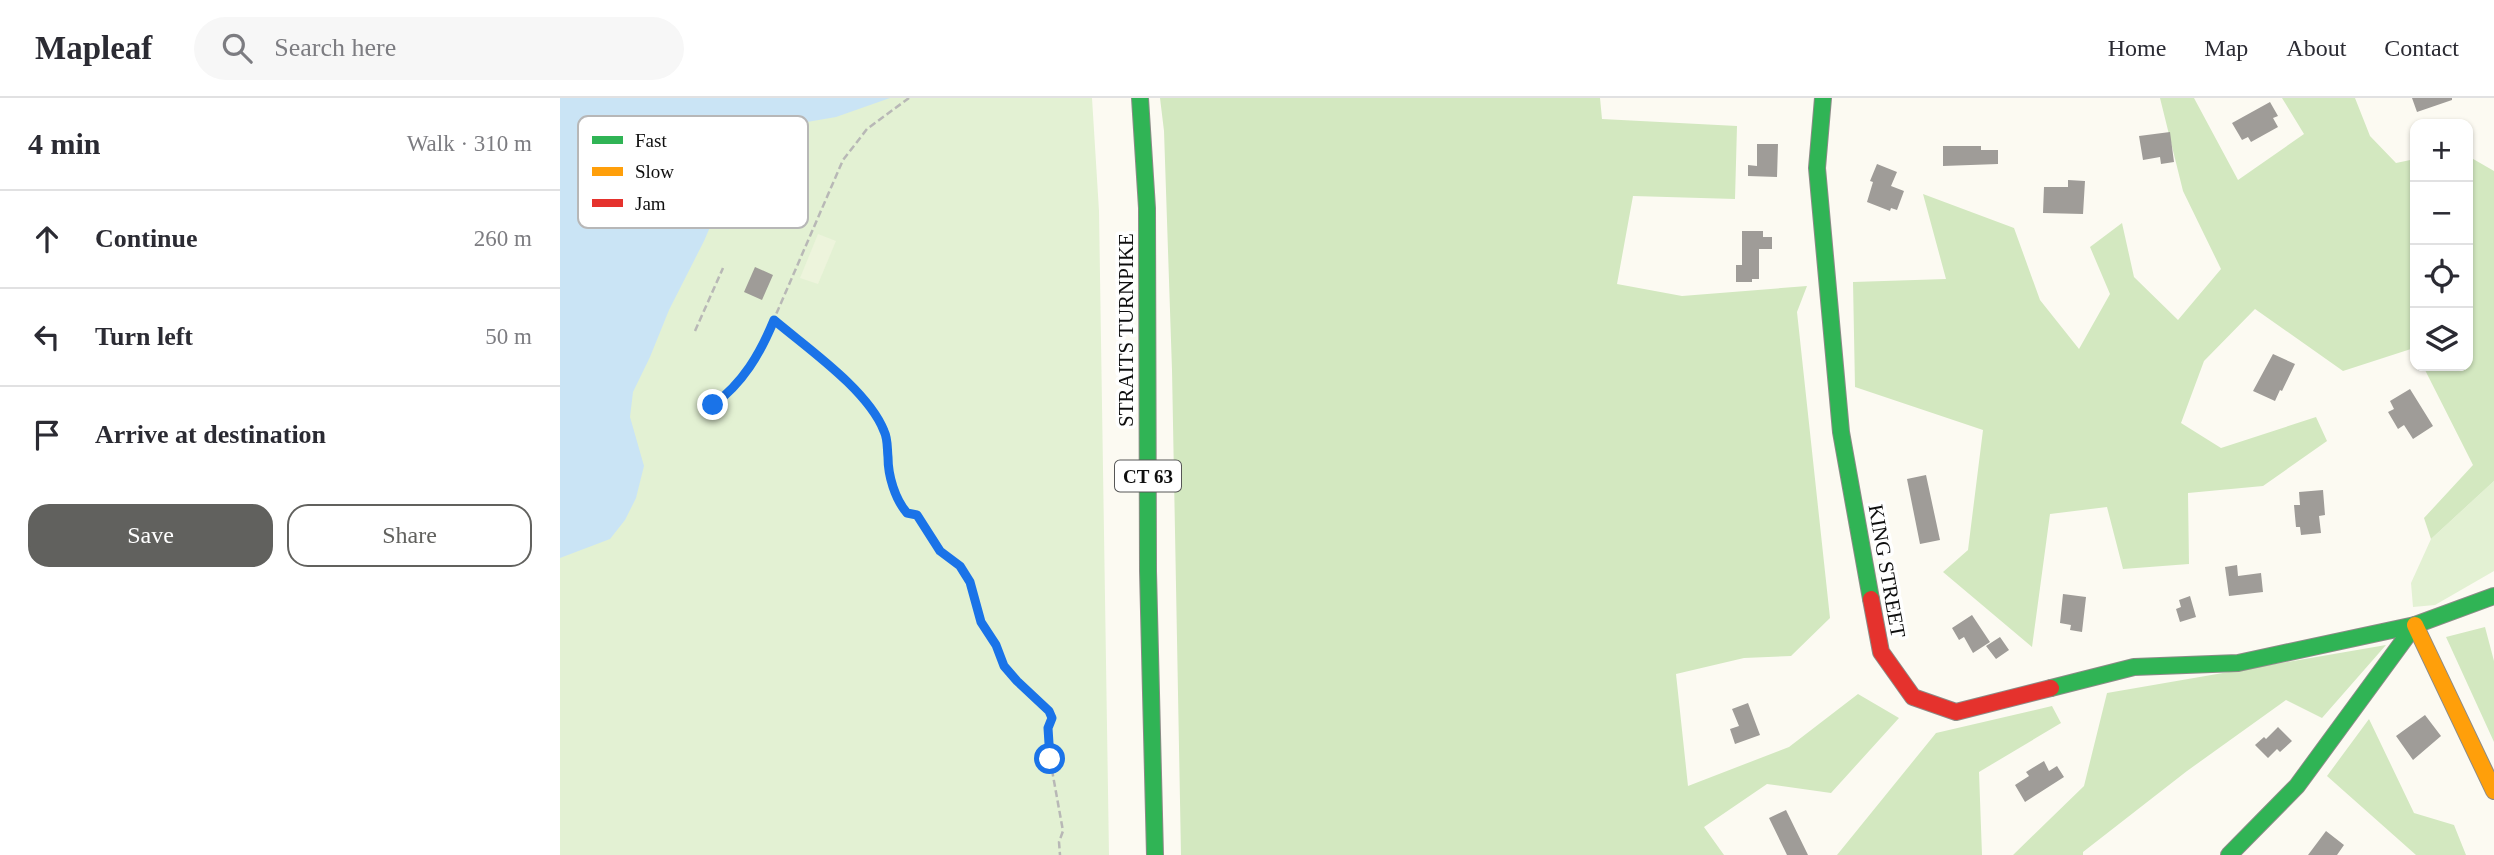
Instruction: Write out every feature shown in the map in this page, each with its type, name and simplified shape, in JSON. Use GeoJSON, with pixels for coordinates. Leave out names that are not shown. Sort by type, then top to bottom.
{"type":"FeatureCollection","features":[{"type":"Feature","properties":{"kind":"street","name":"STRAITS TURNPIKE"},"geometry":{"type":"LineString","coordinates":[[1140,98],[1147,208],[1148,571],[1156,855]]}},
{"type":"Feature","properties":{"kind":"street","name":"KING STREET"},"geometry":{"type":"LineString","coordinates":[[1823,98],[1817,168],[1841,432],[1881,652],[1913,697],[1956,712],[2134,667],[2238,663],[2415,625],[2494,596]]}},
{"type":"Feature","properties":{"kind":"street"},"geometry":{"type":"LineString","coordinates":[[2229,855],[2297,786],[2415,625],[2494,791]]}},
{"type":"Feature","properties":{"kind":"path"},"geometry":{"type":"LineString","coordinates":[[701,409],[710,407],[723,398],[747,372],[764,344],[843,160],[867,129],[909,98]]}},
{"type":"Feature","properties":{"kind":"path"},"geometry":{"type":"LineString","coordinates":[[695,331],[723,268]]}},
{"type":"Feature","properties":{"kind":"path"},"geometry":{"type":"LineString","coordinates":[[774,320],[841,377],[866,403],[884,430],[890,474],[902,508],[907,513],[917,515],[940,551],[960,566],[970,582],[981,622],[996,645],[1004,666],[1049,711],[1052,718],[1048,728],[1050,759],[1063,831],[1059,842],[1060,855]]}},
{"type":"Feature","properties":{"kind":"green space"},"geometry":{"type":"Polygon","coordinates":[[[560,98],[1092,98],[1099,211],[1109,855],[560,855],[560,98]]]}},
{"type":"Feature","properties":{"kind":"green space"},"geometry":{"type":"Polygon","coordinates":[[[1160,98],[1600,98],[1602,119],[1737,126],[1735,199],[1633,196],[1617,284],[1682,296],[1807,286],[1797,312],[1830,618],[1791,656],[1744,658],[1676,674],[1688,786],[1789,747],[1858,694],[1899,718],[1831,793],[1767,784],[1704,827],[1724,855],[1181,855],[1172,370],[1164,131],[1160,98]]]}},
{"type":"Feature","properties":{"kind":"green space"},"geometry":{"type":"Polygon","coordinates":[[[2160,98],[2194,98],[2238,180],[2304,134],[2282,98],[2355,98],[2370,136],[2396,163],[2410,160],[2410,349],[2343,371],[2255,309],[2204,361],[2181,423],[2221,448],[2316,417],[2327,441],[2263,486],[2188,493],[2189,564],[2123,569],[2107,507],[2050,514],[2032,647],[1943,572],[1968,550],[1983,430],[1855,387],[1853,282],[1946,279],[1923,194],[2014,228],[2040,300],[2079,349],[2110,294],[2090,247],[2122,223],[2134,277],[2178,320],[2221,269],[2183,191],[2160,98]]]}},
{"type":"Feature","properties":{"kind":"green space"},"geometry":{"type":"Polygon","coordinates":[[[2473,159],[2494,171],[2494,481],[2431,539],[2424,518],[2473,465],[2426,371],[2473,371],[2473,159]]]}},
{"type":"Feature","properties":{"kind":"green space"},"geometry":{"type":"Polygon","coordinates":[[[818,234],[836,241],[818,284],[800,278],[818,234]]]}},
{"type":"Feature","properties":{"kind":"green space"},"geometry":{"type":"Polygon","coordinates":[[[2494,481],[2494,571],[2435,605],[2413,607],[2411,583],[2431,539],[2494,481]]]}},
{"type":"Feature","properties":{"kind":"green space"},"geometry":{"type":"Polygon","coordinates":[[[2485,627],[2494,661],[2494,742],[2446,637],[2485,627]]]}},
{"type":"Feature","properties":{"kind":"green space"},"geometry":{"type":"Polygon","coordinates":[[[2386,645],[2322,718],[2286,700],[2187,771],[2083,852],[2083,855],[2013,855],[2084,786],[2107,693],[2386,645]]]}},
{"type":"Feature","properties":{"kind":"green space"},"geometry":{"type":"Polygon","coordinates":[[[2052,706],[2061,723],[1979,772],[1982,855],[1837,855],[1936,733],[2052,706]]]}},
{"type":"Feature","properties":{"kind":"green space"},"geometry":{"type":"Polygon","coordinates":[[[2369,719],[2414,813],[2454,825],[2466,855],[2416,855],[2327,776],[2369,719]]]}},
{"type":"Feature","properties":{"kind":"water"},"geometry":{"type":"Polygon","coordinates":[[[560,98],[890,98],[836,117],[808,122],[808,116],[578,116],[578,228],[710,228],[633,392],[630,417],[644,466],[636,498],[625,520],[610,539],[560,558],[560,98]]]}},
{"type":"Feature","properties":{"kind":"building"},"geometry":{"type":"Polygon","coordinates":[[[2412,98],[2452,98],[2452,100],[2417,112],[2412,98]]]}},
{"type":"Feature","properties":{"kind":"building"},"geometry":{"type":"Polygon","coordinates":[[[2270,102],[2278,116],[2273,118],[2278,127],[2251,142],[2248,137],[2242,140],[2232,123],[2270,102]]]}},
{"type":"Feature","properties":{"kind":"building"},"geometry":{"type":"Polygon","coordinates":[[[2170,132],[2174,162],[2161,164],[2160,157],[2143,160],[2139,136],[2170,132]]]}},
{"type":"Feature","properties":{"kind":"building"},"geometry":{"type":"Polygon","coordinates":[[[1757,144],[1778,144],[1777,177],[1748,176],[1748,165],[1757,166],[1757,144]]]}},
{"type":"Feature","properties":{"kind":"building"},"geometry":{"type":"Polygon","coordinates":[[[1943,146],[1981,146],[1981,150],[1998,150],[1998,164],[1943,166],[1943,146]]]}},
{"type":"Feature","properties":{"kind":"building"},"geometry":{"type":"Polygon","coordinates":[[[1877,164],[1897,172],[1891,186],[1904,191],[1897,210],[1891,208],[1890,211],[1867,202],[1873,182],[1870,181],[1877,164]]]}},
{"type":"Feature","properties":{"kind":"building"},"geometry":{"type":"Polygon","coordinates":[[[2068,180],[2085,181],[2083,214],[2043,213],[2044,187],[2068,187],[2068,180]]]}},
{"type":"Feature","properties":{"kind":"building"},"geometry":{"type":"Polygon","coordinates":[[[1742,231],[1763,231],[1763,237],[1772,237],[1772,249],[1759,249],[1759,279],[1752,279],[1752,282],[1736,282],[1736,265],[1742,265],[1742,231]]]}},
{"type":"Feature","properties":{"kind":"building"},"geometry":{"type":"Polygon","coordinates":[[[755,267],[773,275],[762,300],[744,292],[755,267]]]}},
{"type":"Feature","properties":{"kind":"building"},"geometry":{"type":"Polygon","coordinates":[[[2273,354],[2295,364],[2275,401],[2253,391],[2273,354]]]}},
{"type":"Feature","properties":{"kind":"building"},"geometry":{"type":"Polygon","coordinates":[[[2410,389],[2433,426],[2413,439],[2404,425],[2398,429],[2388,412],[2394,409],[2390,401],[2410,389]]]}},
{"type":"Feature","properties":{"kind":"building"},"geometry":{"type":"Polygon","coordinates":[[[1926,475],[1940,540],[1920,544],[1907,479],[1926,475]]]}},
{"type":"Feature","properties":{"kind":"building"},"geometry":{"type":"Polygon","coordinates":[[[2323,490],[2325,515],[2319,516],[2321,533],[2301,535],[2300,527],[2296,527],[2294,505],[2300,505],[2299,492],[2323,490]]]}},
{"type":"Feature","properties":{"kind":"building"},"geometry":{"type":"Polygon","coordinates":[[[2237,565],[2238,576],[2261,573],[2263,592],[2229,596],[2225,567],[2237,565]]]}},
{"type":"Feature","properties":{"kind":"building"},"geometry":{"type":"Polygon","coordinates":[[[2063,594],[2086,597],[2082,632],[2070,630],[2071,625],[2060,623],[2063,594]]]}},
{"type":"Feature","properties":{"kind":"building"},"geometry":{"type":"Polygon","coordinates":[[[2190,596],[2196,617],[2180,622],[2176,609],[2181,607],[2179,600],[2190,596]]]}},
{"type":"Feature","properties":{"kind":"building"},"geometry":{"type":"Polygon","coordinates":[[[1972,615],[1990,642],[1973,653],[1964,637],[1959,640],[1952,628],[1972,615]]]}},
{"type":"Feature","properties":{"kind":"building"},"geometry":{"type":"Polygon","coordinates":[[[2000,637],[2009,650],[1996,659],[1986,646],[2000,637]]]}},
{"type":"Feature","properties":{"kind":"building"},"geometry":{"type":"Polygon","coordinates":[[[1748,703],[1760,735],[1735,744],[1730,729],[1739,726],[1732,709],[1748,703]]]}},
{"type":"Feature","properties":{"kind":"building"},"geometry":{"type":"Polygon","coordinates":[[[2425,715],[2441,736],[2413,760],[2396,736],[2425,715]]]}},
{"type":"Feature","properties":{"kind":"building"},"geometry":{"type":"Polygon","coordinates":[[[2278,727],[2292,741],[2280,752],[2277,749],[2268,758],[2255,745],[2278,727]]]}},
{"type":"Feature","properties":{"kind":"building"},"geometry":{"type":"Polygon","coordinates":[[[2044,761],[2049,771],[2057,766],[2064,777],[2025,802],[2015,785],[2029,776],[2026,772],[2044,761]]]}},
{"type":"Feature","properties":{"kind":"building"},"geometry":{"type":"Polygon","coordinates":[[[1786,810],[1808,855],[1787,855],[1769,818],[1786,810]]]}},
{"type":"Feature","properties":{"kind":"building"},"geometry":{"type":"Polygon","coordinates":[[[2326,831],[2344,845],[2337,855],[2308,855],[2326,831]]]}},
{"type":"Feature","properties":{"kind":"traffic: fast"},"geometry":{"type":"LineString","coordinates":[[1140,98],[1147,208],[1148,571],[1155,855]]}},
{"type":"Feature","properties":{"kind":"traffic: fast"},"geometry":{"type":"LineString","coordinates":[[1823,98],[1817,168],[1841,432],[1871,599]]}},
{"type":"Feature","properties":{"kind":"traffic: fast"},"geometry":{"type":"LineString","coordinates":[[2051,688],[2134,667],[2238,663],[2415,625],[2494,596]]}},
{"type":"Feature","properties":{"kind":"traffic: fast"},"geometry":{"type":"LineString","coordinates":[[2229,855],[2297,786],[2415,625]]}},
{"type":"Feature","properties":{"kind":"traffic: slow"},"geometry":{"type":"LineString","coordinates":[[2415,625],[2494,791]]}},
{"type":"Feature","properties":{"kind":"traffic: jam"},"geometry":{"type":"LineString","coordinates":[[1871,599],[1881,652],[1913,697],[1956,712],[2051,688]]}},
{"type":"Feature","properties":{"kind":"route"},"geometry":{"type":"LineString","coordinates":[[713,405],[747,372],[758,356],[774,320],[855,389],[884,430],[890,474],[902,508],[920,518],[940,551],[960,566],[970,582],[981,622],[996,645],[1004,666],[1049,711],[1052,718],[1048,728],[1050,759]]}}]}
